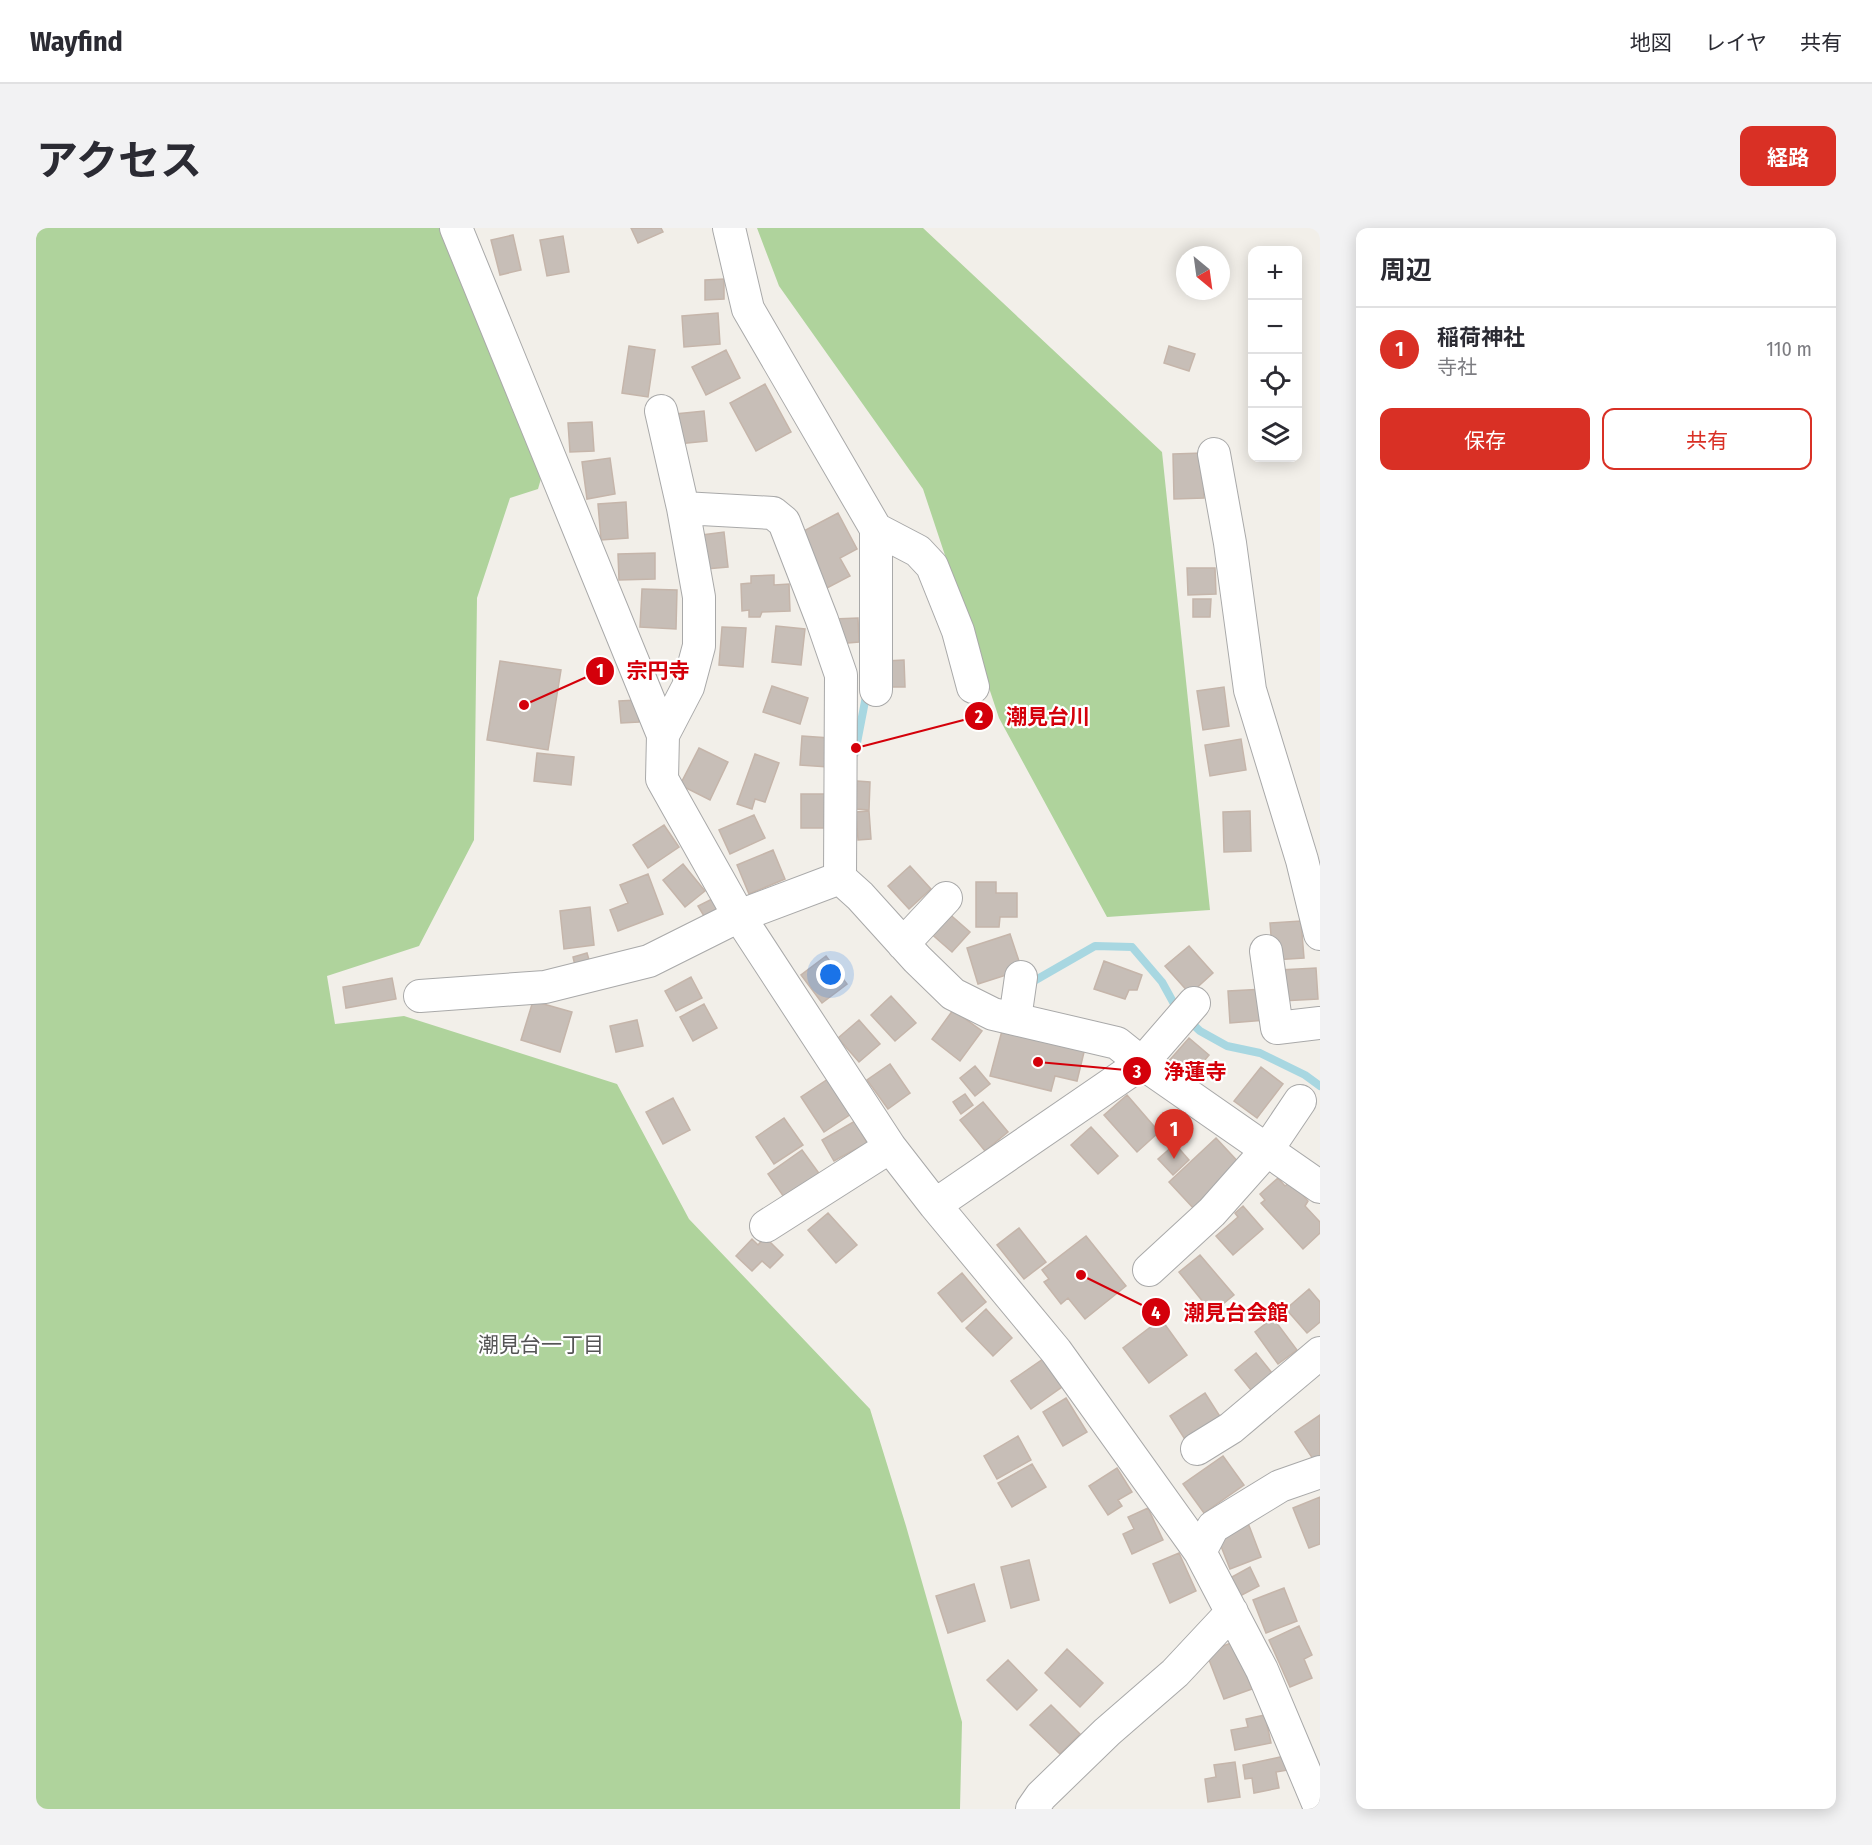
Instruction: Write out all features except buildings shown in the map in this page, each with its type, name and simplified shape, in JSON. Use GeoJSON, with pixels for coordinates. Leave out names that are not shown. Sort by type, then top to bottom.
{"type":"FeatureCollection","features":[{"type":"Feature","properties":{"kind":"street"},"geometry":{"type":"LineString","coordinates":[[456,228],[663,735],[662,779],[739,916],[890,1147],[934,1205],[1056,1351],[1200,1552],[1262,1670],[1320,1808]]}},
{"type":"Feature","properties":{"kind":"street"},"geometry":{"type":"LineString","coordinates":[[729,228],[736,297],[797,414],[867,534],[865,668],[840,878]]}},
{"type":"Feature","properties":{"kind":"street"},"geometry":{"type":"LineString","coordinates":[[661,411],[683,508],[699,597],[699,646],[688,687],[663,735]]}},
{"type":"Feature","properties":{"kind":"street"},"geometry":{"type":"LineString","coordinates":[[1214,454],[1230,543],[1251,690],[1302,860],[1320,934]]}},
{"type":"Feature","properties":{"kind":"street"},"geometry":{"type":"LineString","coordinates":[[683,508],[773,513],[784,522],[822,620],[865,668]]}},
{"type":"Feature","properties":{"kind":"street"},"geometry":{"type":"LineString","coordinates":[[867,534],[918,551],[932,566],[958,631],[973,687]]}},
{"type":"Feature","properties":{"kind":"street"},"geometry":{"type":"LineString","coordinates":[[420,996],[545,987],[649,961],[739,916],[840,878]]}},
{"type":"Feature","properties":{"kind":"street"},"geometry":{"type":"LineString","coordinates":[[840,878],[908,938],[953,994],[1003,997],[1117,1042],[1142,1063],[1320,1187]]}},
{"type":"Feature","properties":{"kind":"street"},"geometry":{"type":"LineString","coordinates":[[908,938],[946,898]]}},
{"type":"Feature","properties":{"kind":"street"},"geometry":{"type":"LineString","coordinates":[[1266,951],[1277,1028],[1320,1023]]}},
{"type":"Feature","properties":{"kind":"street"},"geometry":{"type":"LineString","coordinates":[[934,1205],[1142,1063],[1187,1012]]}},
{"type":"Feature","properties":{"kind":"street"},"geometry":{"type":"LineString","coordinates":[[1149,1270],[1212,1212],[1268,1150],[1300,1101]]}},
{"type":"Feature","properties":{"kind":"street"},"geometry":{"type":"LineString","coordinates":[[766,1226],[890,1147]]}},
{"type":"Feature","properties":{"kind":"street"},"geometry":{"type":"LineString","coordinates":[[1197,1449],[1231,1428],[1320,1353]]}},
{"type":"Feature","properties":{"kind":"street"},"geometry":{"type":"LineString","coordinates":[[1200,1552],[1213,1527],[1280,1486],[1320,1472]]}},
{"type":"Feature","properties":{"kind":"street"},"geometry":{"type":"LineString","coordinates":[[1032,1809],[1041,1796],[1107,1732],[1175,1673],[1232,1612]]}},
{"type":"Feature","properties":{"kind":"green space"},"geometry":{"type":"Polygon","coordinates":[[[36,228],[447,228],[549,451],[538,489],[510,498],[477,598],[474,840],[419,946],[327,976],[335,1024],[404,1016],[617,1084],[689,1219],[870,1409],[962,1722],[960,1809],[36,1809],[36,228]]]}},
{"type":"Feature","properties":{"kind":"green space"},"geometry":{"type":"Polygon","coordinates":[[[757,228],[923,228],[1162,452],[1210,910],[1107,917],[999,718],[923,489],[779,286],[757,228]]]}},
{"type":"Feature","properties":{"kind":"waterway"},"geometry":{"type":"LineString","coordinates":[[855,753],[867,691]]}},
{"type":"Feature","properties":{"kind":"waterway"},"geometry":{"type":"LineString","coordinates":[[1027,985],[1095,946],[1132,947],[1162,982],[1178,1011]]}},
{"type":"Feature","properties":{"kind":"waterway"},"geometry":{"type":"LineString","coordinates":[[1187,1019],[1200,1031],[1227,1046],[1260,1053],[1305,1075],[1320,1086]]}},
{"type":"Feature","properties":{"kind":"place","name":"宗円寺"},"geometry":{"type":"Point","coordinates":[524,705]}},
{"type":"Feature","properties":{"kind":"place","name":"潮見台川"},"geometry":{"type":"Point","coordinates":[856,748]}},
{"type":"Feature","properties":{"kind":"place","name":"浄蓮寺"},"geometry":{"type":"Point","coordinates":[1038,1062]}},
{"type":"Feature","properties":{"kind":"place","name":"稲荷神社"},"geometry":{"type":"Point","coordinates":[1174,1159]}},
{"type":"Feature","properties":{"kind":"place","name":"潮見台会館"},"geometry":{"type":"Point","coordinates":[1081,1275]}},
{"type":"Feature","properties":{"kind":"district","name":"潮見台一丁目"},"geometry":{"type":"Point","coordinates":[541,1345]}}]}
